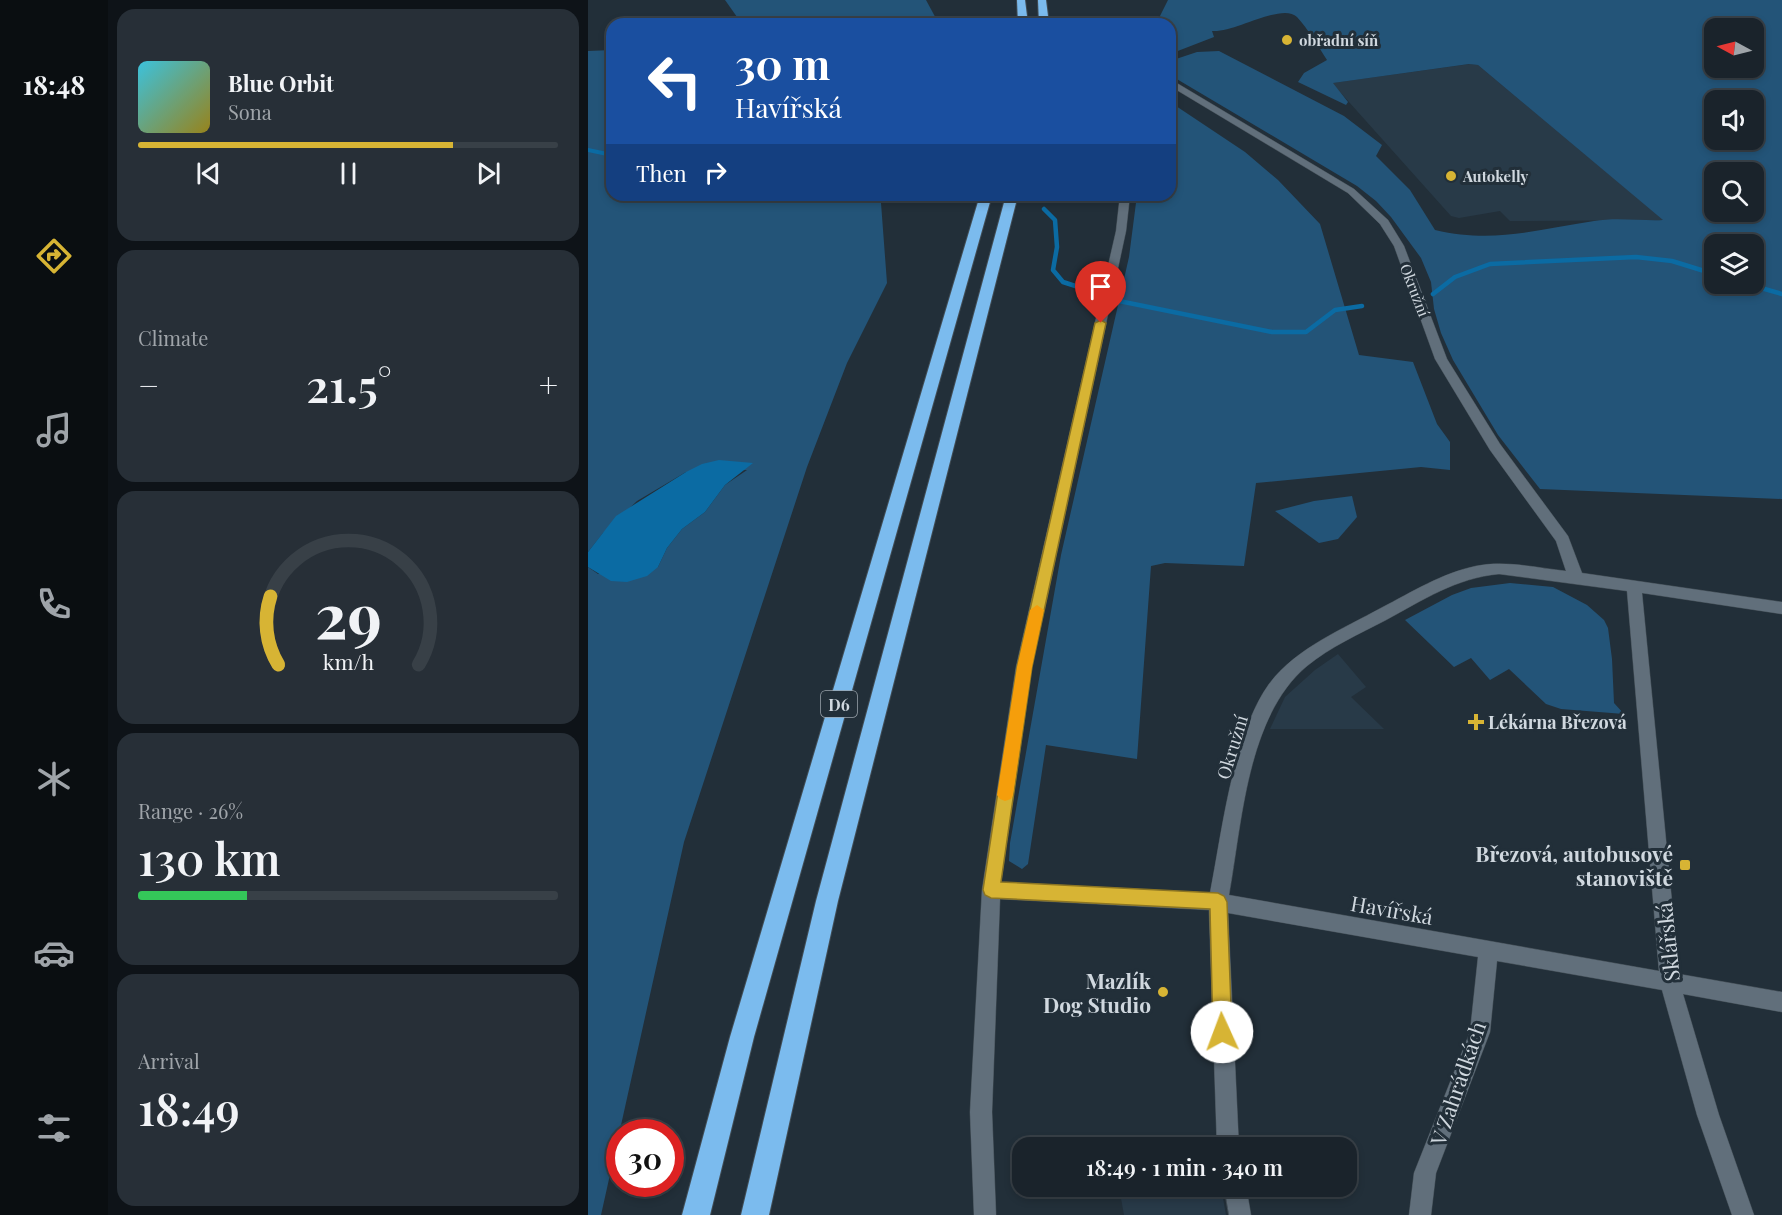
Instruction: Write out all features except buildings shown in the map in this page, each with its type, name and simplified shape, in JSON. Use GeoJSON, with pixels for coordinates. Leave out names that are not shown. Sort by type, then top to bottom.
{"type":"FeatureCollection","features":[{"type":"Feature","properties":{"kind":"highway"},"geometry":{"type":"LineString","coordinates":[[1021,0],[1022,18]]}},
{"type":"Feature","properties":{"kind":"highway"},"geometry":{"type":"LineString","coordinates":[[1042,0],[1044,18]]}},
{"type":"Feature","properties":{"kind":"highway","name":"D6"},"geometry":{"type":"LineString","coordinates":[[696,1215],[742,1037],[984,201]]}},
{"type":"Feature","properties":{"kind":"highway","name":"D6"},"geometry":{"type":"LineString","coordinates":[[755,1215],[827,901],[1010,201]]}},
{"type":"Feature","properties":{"kind":"street","name":"Okružní"},"geometry":{"type":"LineString","coordinates":[[1176,86],[1351,191],[1384,222],[1399,246],[1441,359],[1495,447],[1563,540],[1576,578]]}},
{"type":"Feature","properties":{"kind":"street"},"geometry":{"type":"LineString","coordinates":[[985,1215],[981,1112],[991,890],[1024,667],[1121,231],[1124,201]]}},
{"type":"Feature","properties":{"kind":"street","name":"Okružní"},"geometry":{"type":"LineString","coordinates":[[1228,1137],[1218,902],[1239,789],[1254,730],[1275,689],[1301,662],[1328,644],[1447,580],[1477,571],[1499,569],[1576,578],[1782,608]]}},
{"type":"Feature","properties":{"kind":"street","name":"Sklářská"},"geometry":{"type":"LineString","coordinates":[[1634,586],[1670,983],[1708,1116],[1743,1215]]}},
{"type":"Feature","properties":{"kind":"street","name":"Havířská"},"geometry":{"type":"LineString","coordinates":[[991,890],[1218,902],[1782,1002]]}},
{"type":"Feature","properties":{"kind":"street","name":"V Zahrádkách"},"geometry":{"type":"LineString","coordinates":[[1420,1215],[1425,1173],[1480,1032],[1488,950]]}},
{"type":"Feature","properties":{"kind":"street"},"geometry":{"type":"LineString","coordinates":[[1237,1197],[1240,1215]]}},
{"type":"Feature","properties":{"kind":"shaded area"},"geometry":{"type":"Polygon","coordinates":[[[725,0],[926,0],[936,18],[738,18],[725,0]]]}},
{"type":"Feature","properties":{"kind":"shaded area"},"geometry":{"type":"Polygon","coordinates":[[[1168,0],[1782,0],[1782,499],[1540,489],[1498,435],[1453,360],[1441,333],[1434,309],[1431,282],[1421,258],[1391,217],[1357,186],[1176,79],[1176,59],[1197,52],[1219,51],[1344,116],[1382,145],[1376,156],[1410,190],[1435,230],[1477,236],[1516,234],[1602,220],[1663,220],[1478,65],[1469,64],[1333,83],[1348,102],[1346,105],[1298,82],[1304,73],[1327,60],[1301,22],[1290,13],[1270,15],[1233,28],[1212,31],[1214,37],[1176,52],[1176,18],[1159,18],[1168,0]]]}},
{"type":"Feature","properties":{"kind":"shaded area"},"geometry":{"type":"Polygon","coordinates":[[[606,50],[606,201],[782,201],[785,203],[875,201],[881,203],[887,283],[847,363],[807,467],[684,842],[622,1119],[606,1119],[606,1193],[601,1215],[588,1215],[588,567],[598,574],[658,567],[667,548],[682,529],[705,512],[725,485],[747,470],[686,472],[637,501],[603,533],[588,552],[588,51],[606,50]]]}},
{"type":"Feature","properties":{"kind":"shaded area"},"geometry":{"type":"Polygon","coordinates":[[[1470,64],[1478,65],[1664,220],[1510,221],[1500,211],[1459,218],[1451,216],[1332,83],[1470,64]]]}},
{"type":"Feature","properties":{"kind":"shaded area"},"geometry":{"type":"Polygon","coordinates":[[[1176,106],[1245,152],[1278,180],[1320,224],[1359,355],[1413,362],[1437,424],[1450,442],[1450,470],[1421,467],[1256,483],[1244,566],[1165,563],[1151,566],[1137,759],[1046,745],[1028,864],[1022,869],[1009,861],[1010,843],[1061,555],[1129,257],[1136,201],[1176,201],[1176,106]]]}},
{"type":"Feature","properties":{"kind":"shaded area"},"geometry":{"type":"Polygon","coordinates":[[[719,460],[753,463],[725,485],[705,512],[682,529],[667,548],[658,567],[647,576],[627,582],[611,581],[588,567],[588,552],[616,516],[686,472],[702,464],[719,460]]]}},
{"type":"Feature","properties":{"kind":"shaded area"},"geometry":{"type":"Polygon","coordinates":[[[1352,496],[1357,517],[1338,539],[1319,543],[1275,511],[1314,501],[1352,496]]]}},
{"type":"Feature","properties":{"kind":"shaded area"},"geometry":{"type":"Polygon","coordinates":[[[1510,583],[1553,587],[1587,605],[1604,620],[1608,628],[1612,659],[1614,703],[1624,714],[1561,709],[1546,704],[1509,669],[1490,680],[1471,658],[1454,667],[1405,620],[1452,595],[1471,588],[1510,583]]]}},
{"type":"Feature","properties":{"kind":"shaded area"},"geometry":{"type":"Polygon","coordinates":[[[1338,654],[1366,687],[1351,697],[1384,729],[1270,729],[1285,697],[1315,670],[1338,654]]]}},
{"type":"Feature","properties":{"kind":"shaded area"},"geometry":{"type":"Polygon","coordinates":[[[1121,1197],[1223,1197],[1226,1215],[1124,1215],[1121,1197]]]}},
{"type":"Feature","properties":{"kind":"waterway"},"geometry":{"type":"LineString","coordinates":[[588,150],[606,154]]}},
{"type":"Feature","properties":{"kind":"waterway"},"geometry":{"type":"LineString","coordinates":[[1044,209],[1055,220],[1057,247],[1053,270],[1063,282],[1094,292]]}},
{"type":"Feature","properties":{"kind":"waterway"},"geometry":{"type":"LineString","coordinates":[[1433,294],[1455,277],[1490,264],[1636,257],[1672,261],[1704,271]]}},
{"type":"Feature","properties":{"kind":"waterway"},"geometry":{"type":"LineString","coordinates":[[1764,289],[1782,294]]}},
{"type":"Feature","properties":{"kind":"waterway"},"geometry":{"type":"LineString","coordinates":[[1119,301],[1272,332],[1306,332],[1335,310],[1362,306]]}},
{"type":"Feature","properties":{"kind":"slow traffic"},"geometry":{"type":"LineString","coordinates":[[1005,795],[1024,667],[1037,610]]}},
{"type":"Feature","properties":{"kind":"place","name":"obřadní síň"},"geometry":{"type":"Point","coordinates":[1287,40]}},
{"type":"Feature","properties":{"kind":"place","name":"Autokelly"},"geometry":{"type":"Point","coordinates":[1451,176]}},
{"type":"Feature","properties":{"kind":"place","name":"Lékárna Březová"},"geometry":{"type":"Point","coordinates":[1476,722]}},
{"type":"Feature","properties":{"kind":"place","name":"Březová, autobusové stanoviště"},"geometry":{"type":"Point","coordinates":[1685,865]}},
{"type":"Feature","properties":{"kind":"place","name":"Mazlík Dog Studio"},"geometry":{"type":"Point","coordinates":[1163,992]}},
{"type":"Feature","properties":{"kind":"route"},"geometry":{"type":"LineString","coordinates":[[1101,323],[1024,667],[991,890],[1218,902],[1222,1032]]}}]}
